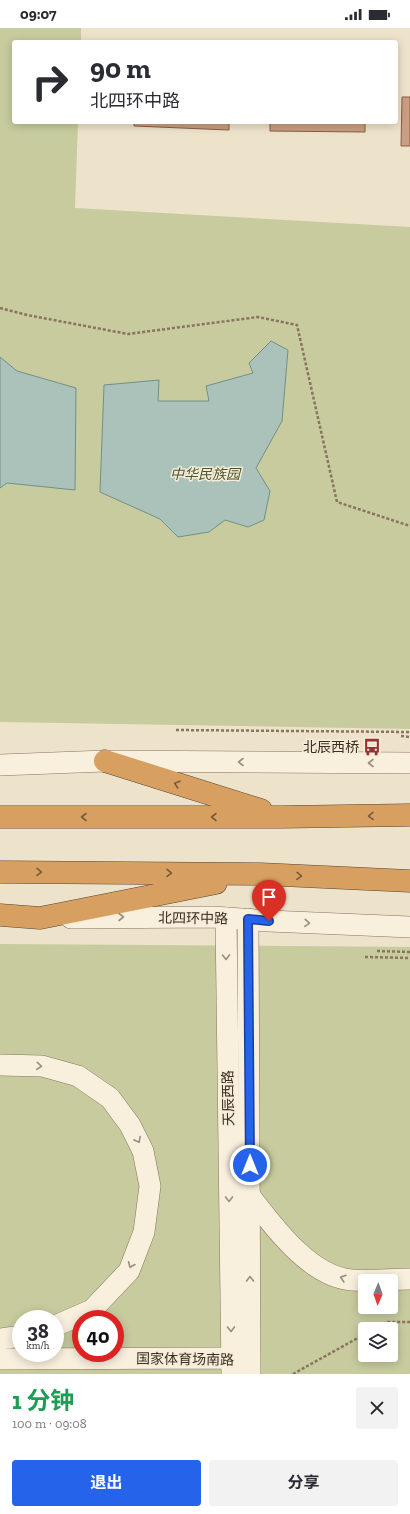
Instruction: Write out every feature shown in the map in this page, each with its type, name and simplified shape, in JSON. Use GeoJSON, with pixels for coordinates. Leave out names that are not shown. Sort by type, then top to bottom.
{"type":"FeatureCollection","features":[{"type":"Feature","properties":{"kind":"highway"},"geometry":{"type":"LineString","coordinates":[[104,761],[281,817]]}},
{"type":"Feature","properties":{"kind":"highway"},"geometry":{"type":"LineString","coordinates":[[0,817],[281,817],[410,815]]}},
{"type":"Feature","properties":{"kind":"highway"},"geometry":{"type":"LineString","coordinates":[[0,872],[260,874],[410,881]]}},
{"type":"Feature","properties":{"kind":"highway"},"geometry":{"type":"LineString","coordinates":[[0,915],[40,918],[260,874]]}},
{"type":"Feature","properties":{"kind":"street"},"geometry":{"type":"LineString","coordinates":[[0,752],[104,761]]}},
{"type":"Feature","properties":{"kind":"street"},"geometry":{"type":"LineString","coordinates":[[0,765],[104,761],[410,763]]}},
{"type":"Feature","properties":{"kind":"street","name":"北四环中路"},"geometry":{"type":"LineString","coordinates":[[0,921],[40,918],[213,917],[410,928]]}},
{"type":"Feature","properties":{"kind":"street","name":"天辰西路"},"geometry":{"type":"LineString","coordinates":[[226,918],[241,1367]]}},
{"type":"Feature","properties":{"kind":"street","name":"天辰西路"},"geometry":{"type":"LineString","coordinates":[[241,1367],[250,1196],[248,919]]}},
{"type":"Feature","properties":{"kind":"street"},"geometry":{"type":"LineString","coordinates":[[0,1065],[42,1066],[78,1076],[110,1098],[130,1126],[143,1151],[150,1186],[144,1232],[129,1271],[92,1310],[64,1322]]}},
{"type":"Feature","properties":{"kind":"street"},"geometry":{"type":"LineString","coordinates":[[250,1196],[284,1238],[304,1257],[328,1273],[350,1280],[410,1279]]}},
{"type":"Feature","properties":{"kind":"street"},"geometry":{"type":"LineString","coordinates":[[0,1339],[12,1337]]}},
{"type":"Feature","properties":{"kind":"street","name":"国家体育场南路"},"geometry":{"type":"LineString","coordinates":[[0,1358],[217,1358],[241,1367]]}},
{"type":"Feature","properties":{"kind":"path"},"geometry":{"type":"LineString","coordinates":[[0,308],[27,315],[128,334],[258,317],[297,325],[337,502],[410,526]]}},
{"type":"Feature","properties":{"kind":"path"},"geometry":{"type":"LineString","coordinates":[[176,730],[410,732]]}},
{"type":"Feature","properties":{"kind":"path"},"geometry":{"type":"LineString","coordinates":[[401,736],[410,737]]}},
{"type":"Feature","properties":{"kind":"path"},"geometry":{"type":"LineString","coordinates":[[377,951],[410,952]]}},
{"type":"Feature","properties":{"kind":"path"},"geometry":{"type":"LineString","coordinates":[[365,957],[410,958]]}},
{"type":"Feature","properties":{"kind":"path"},"geometry":{"type":"LineString","coordinates":[[398,1322],[410,1322]]}},
{"type":"Feature","properties":{"kind":"path"},"geometry":{"type":"LineString","coordinates":[[293,1374],[358,1338]]}},
{"type":"Feature","properties":{"kind":"green space","name":"中华民族园"},"geometry":{"type":"Polygon","coordinates":[[[0,28],[81,28],[81,40],[12,40],[12,124],[78,124],[75,208],[410,227],[410,729],[0,722],[0,28]]]}},
{"type":"Feature","properties":{"kind":"green space"},"geometry":{"type":"Polygon","coordinates":[[[0,944],[410,947],[410,1374],[0,1374],[0,944]]]}},
{"type":"Feature","properties":{"kind":"water"},"geometry":{"type":"Polygon","coordinates":[[[271,341],[288,350],[282,421],[256,468],[270,491],[264,520],[248,527],[225,520],[209,532],[178,537],[160,519],[100,492],[104,385],[159,380],[158,401],[209,401],[206,386],[253,373],[249,363],[271,341]]]}},
{"type":"Feature","properties":{"kind":"water"},"geometry":{"type":"Polygon","coordinates":[[[0,357],[17,371],[76,388],[75,490],[7,483],[0,488],[0,357]]]}},
{"type":"Feature","properties":{"kind":"building"},"geometry":{"type":"Polygon","coordinates":[[[402,97],[410,97],[410,146],[401,146],[402,97]]]}},
{"type":"Feature","properties":{"kind":"building"},"geometry":{"type":"Polygon","coordinates":[[[134,124],[229,124],[229,130],[134,126],[134,124]]]}},
{"type":"Feature","properties":{"kind":"building"},"geometry":{"type":"Polygon","coordinates":[[[270,124],[365,124],[365,132],[270,131],[270,124]]]}},
{"type":"Feature","properties":{"kind":"place","name":"北辰西桥"},"geometry":{"type":"Point","coordinates":[372,747]}},
{"type":"Feature","properties":{"kind":"route"},"geometry":{"type":"LineString","coordinates":[[250,1165],[248,919],[269,921]]}}]}
